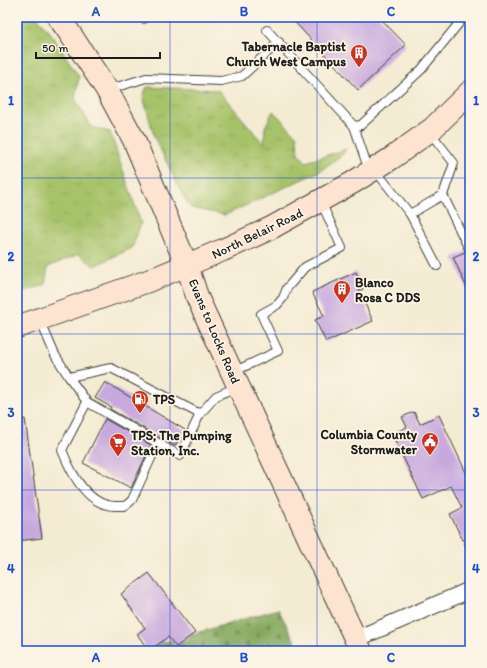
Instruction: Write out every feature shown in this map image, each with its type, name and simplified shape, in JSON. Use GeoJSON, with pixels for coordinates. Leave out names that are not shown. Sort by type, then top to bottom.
{"type":"FeatureCollection","features":[{"type":"Feature","properties":{"kind":"street","name":"Evans to Locks Road"},"geometry":{"type":"LineString","coordinates":[[58,17],[107,90],[134,140],[187,266],[198,299],[358,645]]}},
{"type":"Feature","properties":{"kind":"street","name":"North Belair Road"},"geometry":{"type":"LineString","coordinates":[[17,327],[187,266],[271,228],[392,158],[429,131],[470,92]]}},
{"type":"Feature","properties":{"kind":"street"},"geometry":{"type":"LineString","coordinates":[[358,645],[470,590]]}},
{"type":"Feature","properties":{"kind":"lane"},"geometry":{"type":"LineString","coordinates":[[354,126],[362,125],[421,70],[464,17]]}},
{"type":"Feature","properties":{"kind":"lane"},"geometry":{"type":"LineString","coordinates":[[267,30],[354,126],[372,170],[410,214],[437,266]]}},
{"type":"Feature","properties":{"kind":"lane"},"geometry":{"type":"LineString","coordinates":[[107,90],[146,78],[221,81],[242,76],[279,42]]}},
{"type":"Feature","properties":{"kind":"lane"},"geometry":{"type":"LineString","coordinates":[[410,214],[443,195],[454,163],[429,131]]}},
{"type":"Feature","properties":{"kind":"lane"},"geometry":{"type":"LineString","coordinates":[[443,195],[468,247]]}},
{"type":"Feature","properties":{"kind":"lane"},"geometry":{"type":"LineString","coordinates":[[40,319],[55,355],[87,402],[180,456],[200,414],[216,396],[235,379],[278,351],[261,314],[277,305],[283,298],[287,288],[305,267],[342,248],[320,201]]}},
{"type":"Feature","properties":{"kind":"lane"},"geometry":{"type":"LineString","coordinates":[[69,377],[112,368],[200,414]]}},
{"type":"Feature","properties":{"kind":"lane"},"geometry":{"type":"LineString","coordinates":[[87,402],[62,450],[74,476],[87,492],[101,503],[112,506],[124,506],[132,500],[158,443]]}},
{"type":"Feature","properties":{"kind":"green space"},"geometry":{"type":"Polygon","coordinates":[[[17,17],[37,17],[52,35],[79,77],[75,98],[91,127],[110,132],[141,223],[132,248],[94,266],[79,254],[48,267],[45,285],[17,293],[17,17]]]}},
{"type":"Feature","properties":{"kind":"green space"},"geometry":{"type":"Polygon","coordinates":[[[147,87],[218,90],[264,144],[265,127],[273,111],[297,136],[298,153],[306,162],[346,149],[343,154],[320,171],[225,215],[191,208],[183,196],[154,136],[143,96],[147,87]]]}},
{"type":"Feature","properties":{"kind":"green space"},"geometry":{"type":"Polygon","coordinates":[[[278,609],[300,651],[135,651],[278,609]]]}},
{"type":"Feature","properties":{"kind":"building","name":"Tabernacle Baptist Church West Campus"},"geometry":{"type":"Polygon","coordinates":[[[290,17],[379,17],[406,45],[358,90],[290,17]]]}},
{"type":"Feature","properties":{"kind":"building"},"geometry":{"type":"Polygon","coordinates":[[[465,252],[470,252],[470,295],[453,257],[465,252]]]}},
{"type":"Feature","properties":{"kind":"building","name":"Blanco Rosa C DDS"},"geometry":{"type":"Polygon","coordinates":[[[356,272],[363,289],[359,291],[373,321],[326,342],[315,320],[324,316],[312,292],[356,272]]]}},
{"type":"Feature","properties":{"kind":"building","name":"TPS"},"geometry":{"type":"Polygon","coordinates":[[[105,382],[185,430],[175,446],[110,409],[111,407],[95,398],[105,382]]]}},
{"type":"Feature","properties":{"kind":"building","name":"Columbia County Stormwater"},"geometry":{"type":"Polygon","coordinates":[[[414,412],[420,424],[439,415],[470,481],[470,555],[450,514],[462,508],[451,486],[423,499],[392,434],[407,427],[402,417],[414,412]]]}},
{"type":"Feature","properties":{"kind":"building"},"geometry":{"type":"Polygon","coordinates":[[[25,419],[42,538],[17,541],[17,420],[25,419]]]}},
{"type":"Feature","properties":{"kind":"building","name":"TPS; The Pumping Station, Inc."},"geometry":{"type":"Polygon","coordinates":[[[105,419],[151,445],[131,488],[83,463],[105,419]]]}},
{"type":"Feature","properties":{"kind":"building"},"geometry":{"type":"Polygon","coordinates":[[[149,573],[195,633],[176,647],[168,637],[149,651],[137,634],[145,628],[121,594],[149,573]]]}},
{"type":"Feature","properties":{"kind":"place","name":"Tabernacle Baptist Church West Campus"},"geometry":{"type":"Point","coordinates":[359,68]}},
{"type":"Feature","properties":{"kind":"place","name":"Blanco Rosa C DDS"},"geometry":{"type":"Point","coordinates":[342,304]}},
{"type":"Feature","properties":{"kind":"place","name":"TPS"},"geometry":{"type":"Point","coordinates":[140,414]}},
{"type":"Feature","properties":{"kind":"place","name":"Columbia County Stormwater"},"geometry":{"type":"Point","coordinates":[430,456]}},
{"type":"Feature","properties":{"kind":"place","name":"TPS; The Pumping Station, Inc."},"geometry":{"type":"Point","coordinates":[118,457]}}]}
